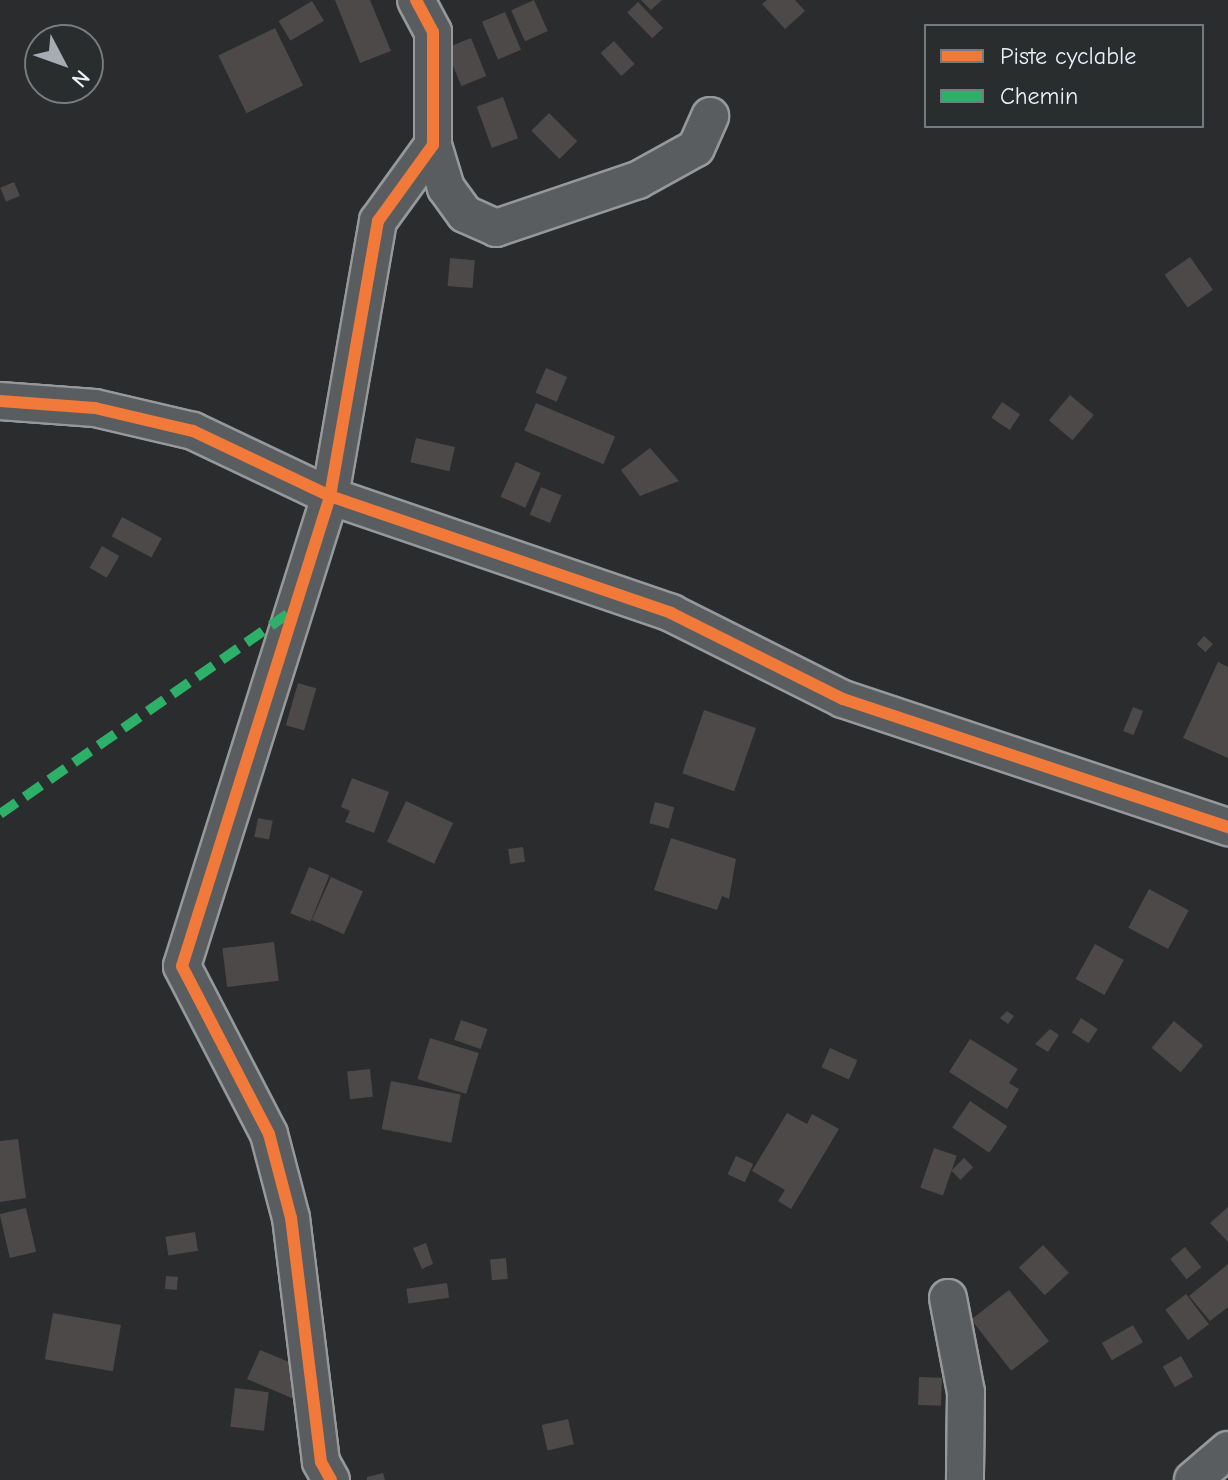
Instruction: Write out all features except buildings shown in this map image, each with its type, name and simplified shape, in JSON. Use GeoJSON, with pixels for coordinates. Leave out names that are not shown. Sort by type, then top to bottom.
{"type":"FeatureCollection","features":[{"type":"Feature","properties":{"kind":"street"},"geometry":{"type":"LineString","coordinates":[[416,0],[433,32],[433,145],[446,188],[465,214],[496,228],[638,180],[696,148],[710,116]]}},
{"type":"Feature","properties":{"kind":"street"},"geometry":{"type":"LineString","coordinates":[[322,1474],[291,1218],[269,1134],[182,966],[330,496],[378,221],[433,145]]}},
{"type":"Feature","properties":{"kind":"street"},"geometry":{"type":"LineString","coordinates":[[0,401],[95,408],[193,431],[330,496],[671,613],[843,699],[1228,827]]}},
{"type":"Feature","properties":{"kind":"street"},"geometry":{"type":"LineString","coordinates":[[948,1298],[966,1392],[965,1480]]}},
{"type":"Feature","properties":{"kind":"street"},"geometry":{"type":"LineString","coordinates":[[1193,1480],[1228,1450]]}},
{"type":"Feature","properties":{"kind":"marked path"},"geometry":{"type":"LineString","coordinates":[[0,814],[291,612]]}},
{"type":"Feature","properties":{"kind":"cycle path"},"geometry":{"type":"LineString","coordinates":[[331,1480],[321,1462],[291,1218],[269,1134],[182,966],[330,496],[378,221],[433,145],[433,32],[416,0]]}},
{"type":"Feature","properties":{"kind":"cycle path"},"geometry":{"type":"LineString","coordinates":[[0,401],[95,408],[193,431],[330,496],[671,613],[843,699],[1228,827]]}}]}
